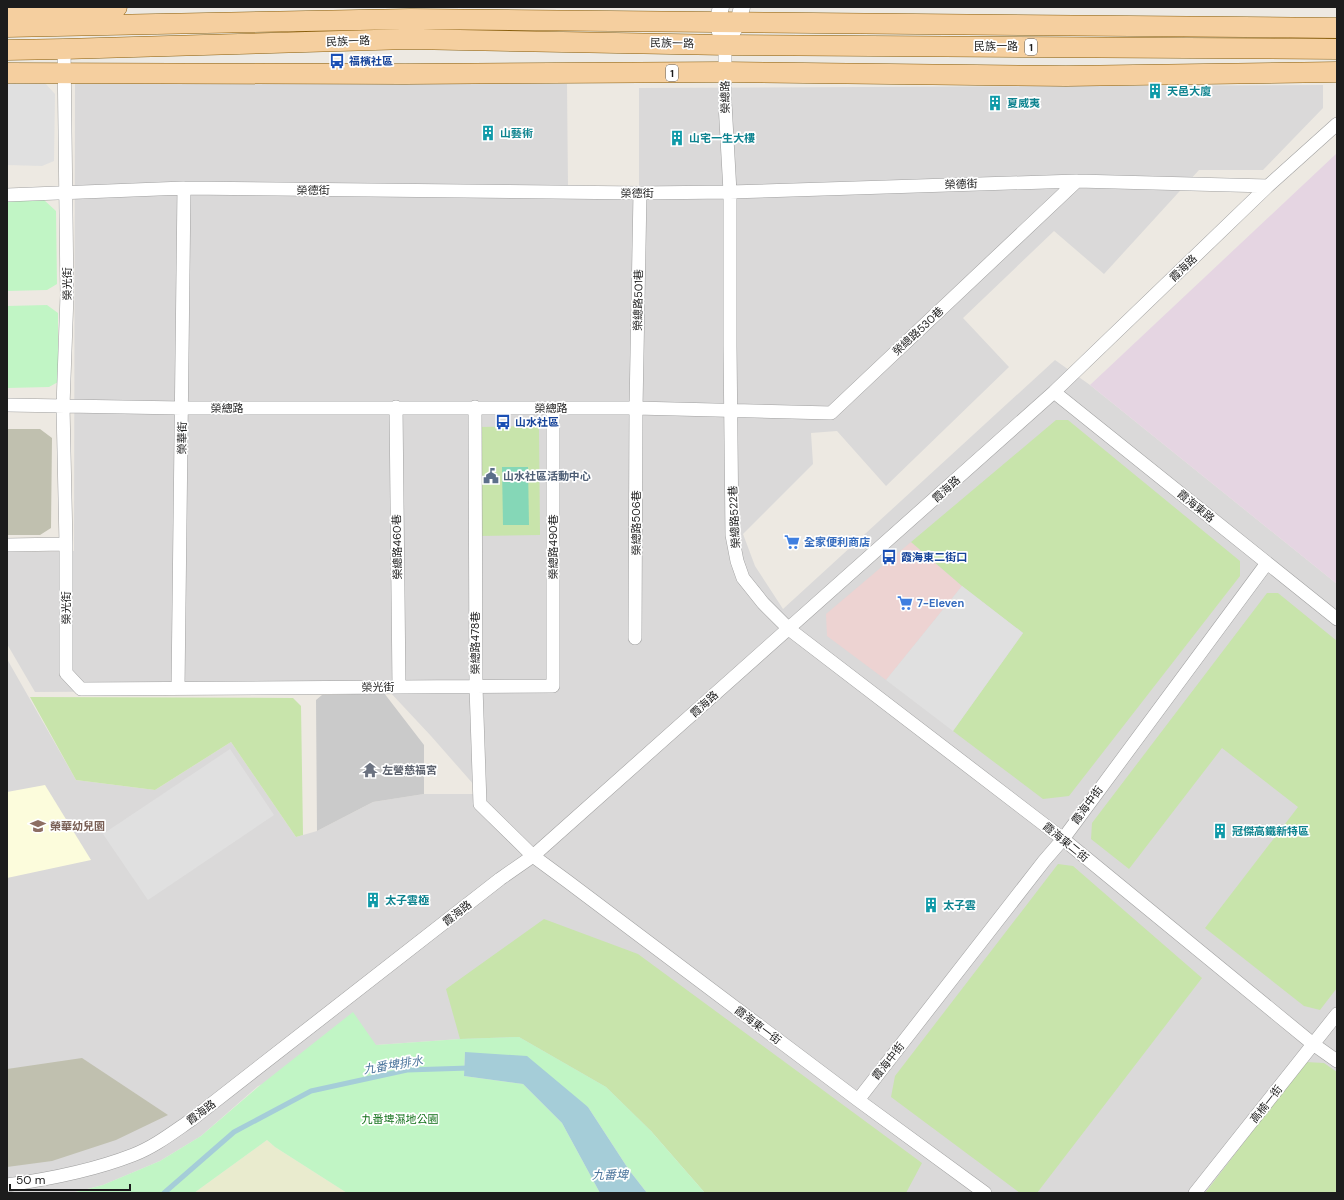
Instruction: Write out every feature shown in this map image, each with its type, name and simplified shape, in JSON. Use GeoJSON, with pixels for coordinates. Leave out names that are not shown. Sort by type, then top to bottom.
{"type":"FeatureCollection","features":[{"type":"Feature","properties":{"kind":"main road"},"geometry":{"type":"LineString","coordinates":[[7,8],[117,7]]}},
{"type":"Feature","properties":{"kind":"main road","name":"民族一路"},"geometry":{"type":"LineString","coordinates":[[7,27],[411,19],[740,15],[1337,28]]}},
{"type":"Feature","properties":{"kind":"main road","name":"民族一路"},"geometry":{"type":"LineString","coordinates":[[7,50],[409,39],[725,45],[1337,48]]}},
{"type":"Feature","properties":{"kind":"main road","name":"1"},"geometry":{"type":"LineString","coordinates":[[7,73],[725,72],[1066,76],[1337,72]]}},
{"type":"Feature","properties":{"kind":"street"},"geometry":{"type":"LineString","coordinates":[[719,15],[725,45]]}},
{"type":"Feature","properties":{"kind":"street"},"geometry":{"type":"LineString","coordinates":[[725,45],[740,15]]}},
{"type":"Feature","properties":{"kind":"street","name":"榮總路"},"geometry":{"type":"LineString","coordinates":[[7,405],[182,408],[475,407],[731,409],[730,192],[725,103],[725,45]]}},
{"type":"Feature","properties":{"kind":"street","name":"榮光街"},"geometry":{"type":"LineString","coordinates":[[64,49],[67,295],[63,406],[66,544],[66,673],[82,688],[553,686]]}},
{"type":"Feature","properties":{"kind":"street","name":"霞海路"},"geometry":{"type":"LineString","coordinates":[[7,1185],[82,1172],[133,1155],[160,1141],[191,1120],[500,879],[533,856],[1054,392],[1268,186],[1337,124]]}},
{"type":"Feature","properties":{"kind":"street","name":"榮德街"},"geometry":{"type":"LineString","coordinates":[[7,195],[184,188],[640,193],[730,192],[1077,181],[1268,186]]}},
{"type":"Feature","properties":{"kind":"street","name":"榮總路530巷"},"geometry":{"type":"LineString","coordinates":[[731,409],[831,412],[1077,181]]}},
{"type":"Feature","properties":{"kind":"street","name":"榮華街"},"geometry":{"type":"LineString","coordinates":[[178,688],[184,188]]}},
{"type":"Feature","properties":{"kind":"street","name":"榮總路501巷"},"geometry":{"type":"LineString","coordinates":[[636,408],[640,193]]}},
{"type":"Feature","properties":{"kind":"street","name":"霞海東路"},"geometry":{"type":"LineString","coordinates":[[1054,392],[1337,619]]}},
{"type":"Feature","properties":{"kind":"street","name":"榮總路460巷"},"geometry":{"type":"LineString","coordinates":[[396,407],[399,687]]}},
{"type":"Feature","properties":{"kind":"street","name":"榮總路478巷"},"geometry":{"type":"LineString","coordinates":[[475,407],[476,687],[480,804],[533,856]]}},
{"type":"Feature","properties":{"kind":"street","name":"榮總路490巷"},"geometry":{"type":"LineString","coordinates":[[553,686],[554,408]]}},
{"type":"Feature","properties":{"kind":"street","name":"榮總路506巷"},"geometry":{"type":"LineString","coordinates":[[635,638],[636,408]]}},
{"type":"Feature","properties":{"kind":"street","name":"榮總路522巷"},"geometry":{"type":"LineString","coordinates":[[731,409],[732,535],[737,561],[743,578],[763,603],[789,629]]}},
{"type":"Feature","properties":{"kind":"street"},"geometry":{"type":"LineString","coordinates":[[7,544],[66,544]]}},
{"type":"Feature","properties":{"kind":"street","name":"霞海中街"},"geometry":{"type":"LineString","coordinates":[[858,1100],[1062,839],[1268,564]]}},
{"type":"Feature","properties":{"kind":"street","name":"霞海東二街"},"geometry":{"type":"LineString","coordinates":[[789,629],[1062,839],[1314,1044],[1337,1061]]}},
{"type":"Feature","properties":{"kind":"street","name":"霞海東一街"},"geometry":{"type":"LineString","coordinates":[[533,856],[858,1100],[985,1193]]}},
{"type":"Feature","properties":{"kind":"street","name":"高楠一街"},"geometry":{"type":"LineString","coordinates":[[1196,1193],[1337,1014]]}},
{"type":"Feature","properties":{"kind":"shaded area"},"geometry":{"type":"Polygon","coordinates":[[[7,82],[45,83],[55,94],[54,161],[42,166],[7,165],[7,82]]]}},
{"type":"Feature","properties":{"kind":"shaded area"},"geometry":{"type":"Polygon","coordinates":[[[75,84],[567,84],[568,187],[639,186],[639,88],[1323,85],[1323,108],[1263,170],[1199,170],[1104,274],[1054,231],[963,318],[1009,367],[886,486],[837,431],[811,433],[813,464],[743,534],[755,566],[783,609],[1055,360],[1090,385],[1337,584],[1337,1193],[705,1193],[651,1131],[460,1039],[376,1045],[258,1086],[201,1136],[160,1161],[103,1185],[71,1193],[7,1193],[7,659],[76,780],[155,790],[231,742],[296,837],[317,831],[373,802],[424,794],[482,794],[388,690],[35,692],[7,644],[7,552],[74,551],[75,84]]]}},
{"type":"Feature","properties":{"kind":"shaded area"},"geometry":{"type":"Polygon","coordinates":[[[1337,153],[1337,584],[1090,385],[1337,153]]]}},
{"type":"Feature","properties":{"kind":"shaded area"},"geometry":{"type":"Polygon","coordinates":[[[7,429],[40,429],[52,438],[51,528],[40,535],[7,535],[7,429]]]}},
{"type":"Feature","properties":{"kind":"shaded area"},"geometry":{"type":"Polygon","coordinates":[[[911,542],[962,586],[886,680],[827,636],[826,614],[911,542]]]}},
{"type":"Feature","properties":{"kind":"shaded area"},"geometry":{"type":"Polygon","coordinates":[[[962,586],[1023,633],[953,731],[886,680],[962,586]]]}},
{"type":"Feature","properties":{"kind":"shaded area","name":"左營慈福宮"},"geometry":{"type":"Polygon","coordinates":[[[384,693],[424,745],[424,794],[373,802],[317,831],[316,700],[322,695],[384,693]]]}},
{"type":"Feature","properties":{"kind":"shaded area"},"geometry":{"type":"Polygon","coordinates":[[[230,749],[274,815],[148,900],[103,834],[230,749]]]}},
{"type":"Feature","properties":{"kind":"shaded area","name":"榮華幼兒園"},"geometry":{"type":"Polygon","coordinates":[[[45,785],[91,860],[7,878],[7,792],[45,785]]]}},
{"type":"Feature","properties":{"kind":"shaded area"},"geometry":{"type":"Polygon","coordinates":[[[82,1058],[168,1115],[116,1140],[52,1161],[7,1167],[7,1069],[82,1058]]]}},
{"type":"Feature","properties":{"kind":"shaded area"},"geometry":{"type":"Polygon","coordinates":[[[267,1140],[275,1147],[347,1193],[194,1193],[267,1140]]]}},
{"type":"Feature","properties":{"kind":"green space"},"geometry":{"type":"Polygon","coordinates":[[[44,200],[56,211],[57,284],[47,290],[7,291],[7,201],[44,200]]]}},
{"type":"Feature","properties":{"kind":"green space"},"geometry":{"type":"Polygon","coordinates":[[[47,305],[58,313],[58,382],[49,387],[7,388],[7,306],[47,305]]]}},
{"type":"Feature","properties":{"kind":"green space"},"geometry":{"type":"Polygon","coordinates":[[[1056,420],[1068,420],[1240,561],[1240,576],[1069,796],[1043,799],[953,731],[1023,633],[962,586],[911,542],[1056,420]]]}},
{"type":"Feature","properties":{"kind":"green space"},"geometry":{"type":"Polygon","coordinates":[[[539,426],[540,535],[478,536],[478,427],[539,426]]]}},
{"type":"Feature","properties":{"kind":"green space"},"geometry":{"type":"Polygon","coordinates":[[[502,467],[528,467],[529,525],[503,525],[502,467]]]}},
{"type":"Feature","properties":{"kind":"green space"},"geometry":{"type":"Polygon","coordinates":[[[1267,593],[1278,593],[1337,641],[1337,988],[1320,1010],[1304,1006],[1205,928],[1298,807],[1222,748],[1129,869],[1091,839],[1092,823],[1267,593]]]}},
{"type":"Feature","properties":{"kind":"green space"},"geometry":{"type":"Polygon","coordinates":[[[30,697],[293,698],[301,706],[303,835],[296,837],[231,742],[155,790],[76,780],[30,697]]]}},
{"type":"Feature","properties":{"kind":"green space"},"geometry":{"type":"Polygon","coordinates":[[[1058,864],[1073,866],[1202,978],[1037,1193],[1020,1193],[891,1097],[895,1076],[1058,864]]]}},
{"type":"Feature","properties":{"kind":"green space"},"geometry":{"type":"Polygon","coordinates":[[[544,919],[638,954],[922,1163],[906,1193],[705,1193],[651,1131],[606,1087],[519,1037],[460,1039],[446,989],[544,919]]]}},
{"type":"Feature","properties":{"kind":"green space","name":"九番埤濕地公園"},"geometry":{"type":"Polygon","coordinates":[[[353,1012],[376,1045],[460,1039],[519,1037],[606,1087],[651,1131],[705,1193],[647,1193],[629,1170],[588,1107],[465,1052],[464,1076],[523,1084],[562,1123],[600,1193],[347,1193],[275,1147],[267,1140],[194,1193],[72,1193],[103,1185],[160,1161],[201,1136],[258,1087],[353,1012]]]}},
{"type":"Feature","properties":{"kind":"green space"},"geometry":{"type":"Polygon","coordinates":[[[1306,1062],[1324,1063],[1337,1072],[1337,1193],[1205,1193],[1306,1062]]]}},
{"type":"Feature","properties":{"kind":"water","name":"九番埤"},"geometry":{"type":"Polygon","coordinates":[[[465,1052],[527,1056],[588,1107],[629,1170],[647,1193],[600,1193],[562,1123],[523,1084],[464,1076],[465,1052]]]}},
{"type":"Feature","properties":{"kind":"waterway","name":"九番埤排水"},"geometry":{"type":"LineString","coordinates":[[164,1193],[234,1132],[311,1091],[407,1070],[469,1068]]}},
{"type":"Feature","properties":{"kind":"place","name":"福檳社區"},"geometry":{"type":"Point","coordinates":[337,61]}},
{"type":"Feature","properties":{"kind":"place","name":"天邑大廈"},"geometry":{"type":"Point","coordinates":[1155,91]}},
{"type":"Feature","properties":{"kind":"place","name":"夏威夷"},"geometry":{"type":"Point","coordinates":[995,103]}},
{"type":"Feature","properties":{"kind":"place","name":"山藝術"},"geometry":{"type":"Point","coordinates":[488,133]}},
{"type":"Feature","properties":{"kind":"place","name":"山宅一生大樓"},"geometry":{"type":"Point","coordinates":[677,138]}},
{"type":"Feature","properties":{"kind":"place","name":"山水社區"},"geometry":{"type":"Point","coordinates":[503,422]}},
{"type":"Feature","properties":{"kind":"place","name":"山水社區活動中心"},"geometry":{"type":"Point","coordinates":[491,476]}},
{"type":"Feature","properties":{"kind":"place","name":"全家便利商店"},"geometry":{"type":"Point","coordinates":[792,542]}},
{"type":"Feature","properties":{"kind":"place","name":"霞海東二街口"},"geometry":{"type":"Point","coordinates":[889,557]}},
{"type":"Feature","properties":{"kind":"place","name":"7-Eleven"},"geometry":{"type":"Point","coordinates":[905,603]}},
{"type":"Feature","properties":{"kind":"place","name":"左營慈福宮"},"geometry":{"type":"Point","coordinates":[370,770]}},
{"type":"Feature","properties":{"kind":"place","name":"榮華幼兒園"},"geometry":{"type":"Point","coordinates":[38,826]}},
{"type":"Feature","properties":{"kind":"place","name":"冠傑高鐵新特區"},"geometry":{"type":"Point","coordinates":[1220,831]}},
{"type":"Feature","properties":{"kind":"place","name":"太子雲極"},"geometry":{"type":"Point","coordinates":[373,900]}},
{"type":"Feature","properties":{"kind":"place","name":"太子雲"},"geometry":{"type":"Point","coordinates":[931,905]}}]}
